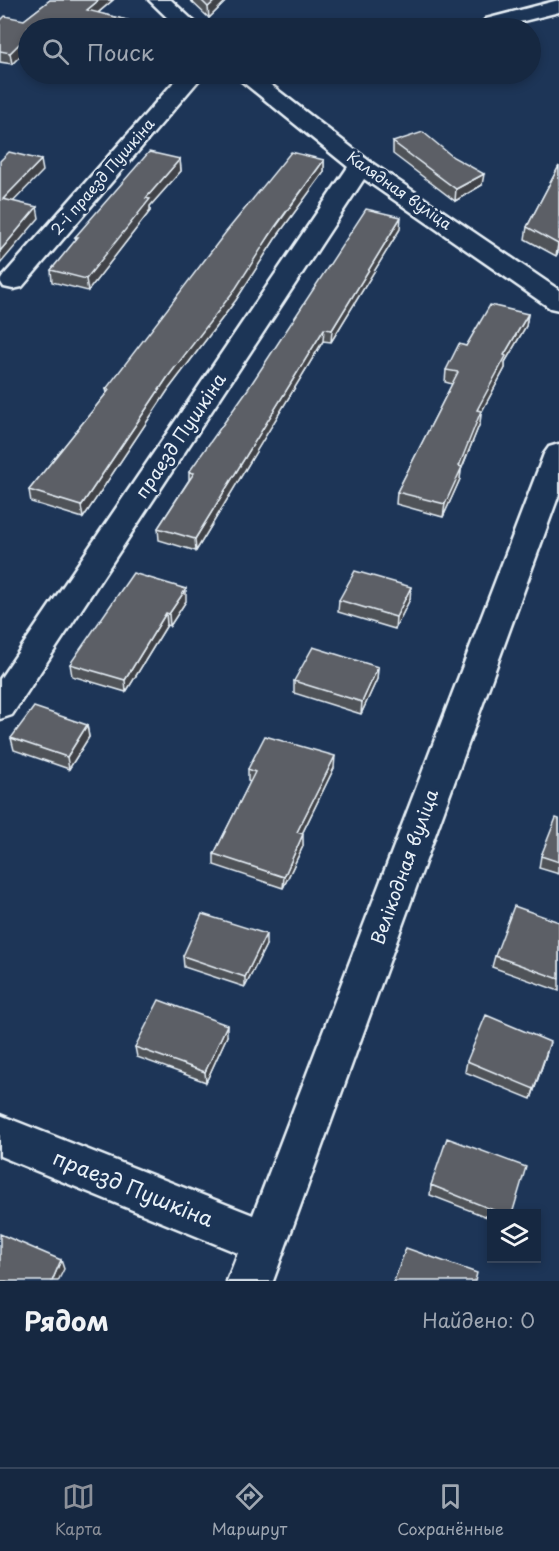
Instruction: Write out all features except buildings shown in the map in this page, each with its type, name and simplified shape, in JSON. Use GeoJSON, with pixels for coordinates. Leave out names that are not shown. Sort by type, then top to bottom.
{"type":"FeatureCollection","features":[{"type":"Feature","properties":{"kind":"street"},"geometry":{"type":"LineString","coordinates":[[159,0],[179,18]]}},
{"type":"Feature","properties":{"kind":"street"},"geometry":{"type":"LineString","coordinates":[[512,18],[559,6]]}},
{"type":"Feature","properties":{"kind":"street","name":"2-і праезд Пушкіна"},"geometry":{"type":"LineString","coordinates":[[12,281],[184,84]]}},
{"type":"Feature","properties":{"kind":"street","name":"Калядная вуліца"},"geometry":{"type":"LineString","coordinates":[[257,84],[361,166],[559,302]]}},
{"type":"Feature","properties":{"kind":"street","name":"праезд Пушкіна"},"geometry":{"type":"LineString","coordinates":[[0,706],[361,166]]}},
{"type":"Feature","properties":{"kind":"street","name":"Велікодная вуліца"},"geometry":{"type":"LineString","coordinates":[[250,1281],[559,454]]}},
{"type":"Feature","properties":{"kind":"street","name":"праезд Пушкіна"},"geometry":{"type":"LineString","coordinates":[[0,1135],[265,1242]]}}]}
